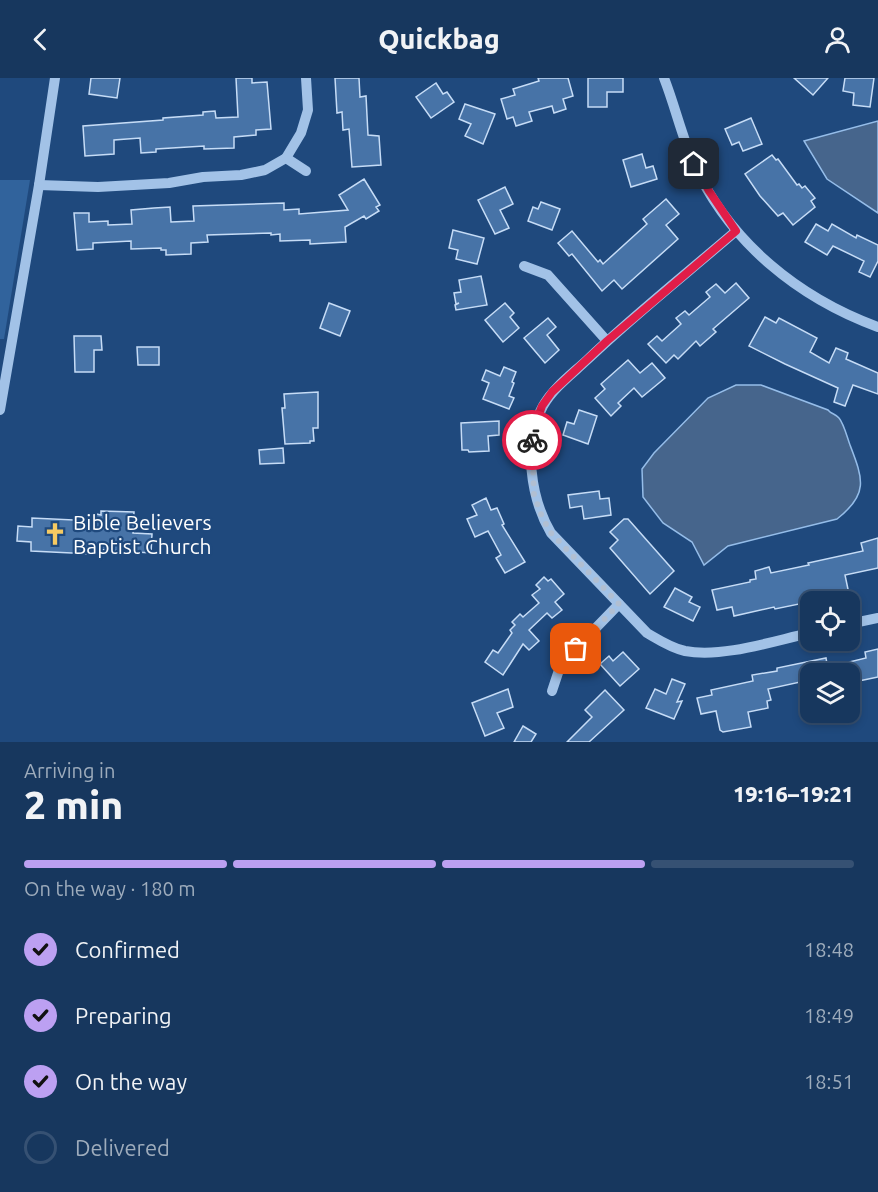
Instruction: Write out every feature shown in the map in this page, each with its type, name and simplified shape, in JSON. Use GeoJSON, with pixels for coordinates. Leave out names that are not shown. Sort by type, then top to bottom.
{"type":"FeatureCollection","features":[{"type":"Feature","properties":{"kind":"street"},"geometry":{"type":"LineString","coordinates":[[0,410],[39,185],[54,78]]}},
{"type":"Feature","properties":{"kind":"street"},"geometry":{"type":"LineString","coordinates":[[39,185],[98,187],[169,183],[265,170],[286,158],[301,133],[308,111],[306,78]]}},
{"type":"Feature","properties":{"kind":"street"},"geometry":{"type":"LineString","coordinates":[[664,78],[694,164],[736,231],[767,263],[798,287],[850,317],[878,327]]}},
{"type":"Feature","properties":{"kind":"street"},"geometry":{"type":"LineString","coordinates":[[286,158],[306,171]]}},
{"type":"Feature","properties":{"kind":"street"},"geometry":{"type":"LineString","coordinates":[[736,231],[607,341],[552,392],[542,406],[535,425],[531,447],[534,495],[551,533],[647,633],[666,644],[685,651],[706,653],[800,635]]}},
{"type":"Feature","properties":{"kind":"street"},"geometry":{"type":"LineString","coordinates":[[524,266],[548,275],[607,341]]}},
{"type":"Feature","properties":{"kind":"street"},"geometry":{"type":"LineString","coordinates":[[552,691],[561,664],[619,604]]}},
{"type":"Feature","properties":{"kind":"street"},"geometry":{"type":"LineString","coordinates":[[860,622],[878,618]]}},
{"type":"Feature","properties":{"kind":"shaded area"},"geometry":{"type":"Polygon","coordinates":[[[878,121],[878,213],[827,179],[804,141],[878,121]]]}},
{"type":"Feature","properties":{"kind":"shaded area"},"geometry":{"type":"Polygon","coordinates":[[[0,180],[30,180],[4,339],[0,339],[0,180]]]}},
{"type":"Feature","properties":{"kind":"shaded area"},"geometry":{"type":"Polygon","coordinates":[[[736,385],[761,385],[828,410],[838,417],[844,427],[858,467],[859,494],[837,519],[728,546],[704,565],[692,542],[663,523],[643,497],[642,469],[654,453],[708,398],[736,385]]]}},
{"type":"Feature","properties":{"kind":"building"},"geometry":{"type":"Polygon","coordinates":[[[91,78],[120,78],[117,98],[89,94],[91,78]]]}},
{"type":"Feature","properties":{"kind":"building"},"geometry":{"type":"Polygon","coordinates":[[[236,78],[252,78],[252,83],[267,82],[271,129],[256,130],[256,135],[234,137],[234,148],[204,149],[204,146],[156,149],[156,152],[141,153],[140,138],[114,140],[114,154],[85,156],[83,126],[163,120],[163,118],[203,115],[203,112],[215,111],[216,118],[238,117],[236,78]]]}},
{"type":"Feature","properties":{"kind":"building"},"geometry":{"type":"Polygon","coordinates":[[[335,78],[359,78],[360,97],[366,96],[368,135],[379,136],[381,165],[352,167],[349,129],[343,130],[342,112],[337,113],[335,78]]]}},
{"type":"Feature","properties":{"kind":"building"},"geometry":{"type":"Polygon","coordinates":[[[538,78],[568,78],[573,96],[563,99],[566,109],[554,113],[552,106],[529,112],[532,121],[516,126],[513,117],[507,119],[501,99],[515,95],[513,89],[539,81],[538,78]]]}},
{"type":"Feature","properties":{"kind":"building"},"geometry":{"type":"Polygon","coordinates":[[[588,78],[623,78],[623,92],[607,92],[607,107],[588,107],[588,78]]]}},
{"type":"Feature","properties":{"kind":"building"},"geometry":{"type":"Polygon","coordinates":[[[794,78],[828,78],[813,95],[794,78]]]}},
{"type":"Feature","properties":{"kind":"building"},"geometry":{"type":"Polygon","coordinates":[[[845,78],[874,78],[870,107],[853,105],[854,93],[843,91],[845,78]]]}},
{"type":"Feature","properties":{"kind":"building"},"geometry":{"type":"Polygon","coordinates":[[[436,83],[443,94],[447,92],[454,102],[431,118],[416,97],[436,83]]]}},
{"type":"Feature","properties":{"kind":"building"},"geometry":{"type":"Polygon","coordinates":[[[465,104],[495,114],[483,144],[465,136],[471,124],[459,119],[465,104]]]}},
{"type":"Feature","properties":{"kind":"building"},"geometry":{"type":"Polygon","coordinates":[[[751,118],[762,144],[743,151],[739,142],[732,145],[725,129],[751,118]]]}},
{"type":"Feature","properties":{"kind":"building"},"geometry":{"type":"Polygon","coordinates":[[[642,154],[646,168],[653,166],[657,179],[631,187],[623,160],[642,154]]]}},
{"type":"Feature","properties":{"kind":"building"},"geometry":{"type":"Polygon","coordinates":[[[772,155],[776,160],[778,159],[797,185],[799,184],[802,188],[805,186],[815,198],[811,201],[815,207],[793,225],[783,213],[778,216],[745,174],[772,155]]]}},
{"type":"Feature","properties":{"kind":"building"},"geometry":{"type":"Polygon","coordinates":[[[364,179],[380,205],[376,207],[379,211],[366,219],[364,216],[345,227],[346,242],[310,244],[310,240],[280,241],[280,234],[271,235],[271,233],[207,235],[208,242],[191,243],[191,254],[166,255],[166,250],[161,250],[161,248],[131,249],[131,241],[93,243],[93,249],[77,250],[74,213],[89,213],[89,222],[108,221],[108,225],[132,224],[131,210],[170,207],[171,222],[194,221],[193,206],[284,203],[284,210],[299,209],[299,214],[348,210],[339,195],[364,179]]]}},
{"type":"Feature","properties":{"kind":"building"},"geometry":{"type":"Polygon","coordinates":[[[505,187],[513,204],[500,210],[509,228],[495,234],[478,200],[505,187]]]}},
{"type":"Feature","properties":{"kind":"building"},"geometry":{"type":"Polygon","coordinates":[[[666,199],[679,214],[666,225],[678,239],[622,289],[614,280],[602,291],[572,254],[569,256],[558,243],[572,231],[598,262],[600,260],[603,264],[647,224],[643,219],[666,199]]]}},
{"type":"Feature","properties":{"kind":"building"},"geometry":{"type":"Polygon","coordinates":[[[541,202],[560,209],[552,230],[528,221],[533,207],[538,209],[541,202]]]}},
{"type":"Feature","properties":{"kind":"building"},"geometry":{"type":"Polygon","coordinates":[[[816,224],[828,231],[832,224],[856,238],[857,235],[878,245],[878,261],[870,277],[859,272],[864,261],[833,246],[827,255],[805,242],[816,224]]]}},
{"type":"Feature","properties":{"kind":"building"},"geometry":{"type":"Polygon","coordinates":[[[453,230],[484,238],[477,264],[456,259],[458,250],[449,248],[453,230]]]}},
{"type":"Feature","properties":{"kind":"building"},"geometry":{"type":"Polygon","coordinates":[[[481,276],[487,305],[456,310],[455,305],[459,303],[456,304],[454,293],[461,292],[459,280],[481,276]]]}},
{"type":"Feature","properties":{"kind":"building"},"geometry":{"type":"Polygon","coordinates":[[[736,283],[749,298],[713,329],[716,332],[700,346],[696,341],[678,359],[674,355],[666,363],[648,344],[657,336],[662,341],[681,324],[676,318],[685,311],[689,315],[710,297],[706,292],[716,284],[725,293],[736,283]]]}},
{"type":"Feature","properties":{"kind":"building"},"geometry":{"type":"Polygon","coordinates":[[[329,303],[350,311],[340,336],[320,328],[329,303]]]}},
{"type":"Feature","properties":{"kind":"building"},"geometry":{"type":"Polygon","coordinates":[[[505,303],[514,313],[510,317],[519,328],[503,342],[485,320],[505,303]]]}},
{"type":"Feature","properties":{"kind":"building"},"geometry":{"type":"Polygon","coordinates":[[[765,317],[776,323],[779,318],[817,338],[810,352],[829,363],[836,348],[848,353],[846,359],[878,373],[878,394],[853,385],[845,406],[834,402],[838,388],[749,346],[765,317]]]}},
{"type":"Feature","properties":{"kind":"building"},"geometry":{"type":"Polygon","coordinates":[[[548,318],[556,327],[547,335],[559,350],[545,363],[524,338],[548,318]]]}},
{"type":"Feature","properties":{"kind":"building"},"geometry":{"type":"Polygon","coordinates":[[[74,336],[101,336],[102,350],[94,350],[94,372],[75,372],[74,336]]]}},
{"type":"Feature","properties":{"kind":"building"},"geometry":{"type":"Polygon","coordinates":[[[137,347],[159,347],[159,365],[138,365],[137,347]]]}},
{"type":"Feature","properties":{"kind":"building"},"geometry":{"type":"Polygon","coordinates":[[[628,360],[640,373],[652,363],[665,378],[642,397],[634,388],[618,403],[621,406],[611,416],[595,398],[605,389],[601,384],[628,360]]]}},
{"type":"Feature","properties":{"kind":"building"},"geometry":{"type":"Polygon","coordinates":[[[504,367],[516,372],[509,396],[514,398],[509,409],[483,399],[489,383],[482,380],[486,370],[500,376],[504,367]]]}},
{"type":"Feature","properties":{"kind":"building"},"geometry":{"type":"Polygon","coordinates":[[[318,392],[318,428],[313,428],[314,441],[285,444],[282,408],[285,408],[284,394],[318,392]]]}},
{"type":"Feature","properties":{"kind":"building"},"geometry":{"type":"Polygon","coordinates":[[[579,410],[597,416],[588,444],[563,435],[567,422],[574,424],[579,410]]]}},
{"type":"Feature","properties":{"kind":"building"},"geometry":{"type":"Polygon","coordinates":[[[499,421],[499,435],[488,436],[489,451],[462,450],[461,423],[499,421]]]}},
{"type":"Feature","properties":{"kind":"building"},"geometry":{"type":"Polygon","coordinates":[[[283,448],[284,463],[260,464],[259,450],[283,448]]]}},
{"type":"Feature","properties":{"kind":"building"},"geometry":{"type":"Polygon","coordinates":[[[599,491],[600,499],[609,498],[611,515],[584,519],[582,506],[570,508],[568,495],[599,491]]]}},
{"type":"Feature","properties":{"kind":"building"},"geometry":{"type":"Polygon","coordinates":[[[486,498],[491,510],[497,508],[504,524],[502,525],[525,562],[505,573],[496,558],[501,555],[488,531],[475,537],[467,519],[477,515],[472,505],[486,498]]]}},
{"type":"Feature","properties":{"kind":"building"},"geometry":{"type":"Polygon","coordinates":[[[101,511],[134,512],[133,533],[152,534],[151,553],[92,549],[92,554],[31,551],[31,542],[17,541],[18,526],[32,527],[32,518],[95,521],[96,514],[101,515],[101,511]]]}},
{"type":"Feature","properties":{"kind":"building"},"geometry":{"type":"Polygon","coordinates":[[[624,519],[628,519],[674,571],[650,594],[610,548],[618,540],[610,532],[624,519]]]}},
{"type":"Feature","properties":{"kind":"building"},"geometry":{"type":"Polygon","coordinates":[[[878,538],[878,568],[845,575],[848,591],[800,591],[800,604],[734,616],[732,607],[717,610],[712,590],[750,582],[756,579],[755,571],[769,567],[771,573],[863,551],[861,543],[878,538]]]}},
{"type":"Feature","properties":{"kind":"building"},"geometry":{"type":"Polygon","coordinates":[[[544,577],[548,581],[551,579],[564,594],[555,602],[562,610],[552,618],[547,613],[529,630],[539,641],[529,650],[523,644],[503,675],[485,662],[493,650],[498,653],[512,633],[510,630],[515,625],[512,622],[520,614],[523,617],[539,603],[532,595],[540,589],[536,585],[544,577]]]}},
{"type":"Feature","properties":{"kind":"building"},"geometry":{"type":"Polygon","coordinates":[[[675,588],[692,597],[689,602],[700,607],[693,621],[664,607],[675,588]]]}},
{"type":"Feature","properties":{"kind":"building"},"geometry":{"type":"Polygon","coordinates":[[[878,649],[878,677],[860,681],[860,663],[849,662],[866,658],[865,652],[878,649]]]}},
{"type":"Feature","properties":{"kind":"building"},"geometry":{"type":"Polygon","coordinates":[[[623,652],[639,669],[620,686],[600,664],[609,656],[613,661],[623,652]]]}},
{"type":"Feature","properties":{"kind":"building"},"geometry":{"type":"Polygon","coordinates":[[[826,658],[827,663],[802,663],[826,658]]]}},
{"type":"Feature","properties":{"kind":"building"},"geometry":{"type":"Polygon","coordinates":[[[800,663],[800,682],[768,689],[771,700],[767,701],[768,708],[748,712],[751,727],[723,732],[720,730],[716,711],[701,714],[697,698],[712,695],[711,690],[753,681],[752,675],[777,671],[777,668],[800,663]]]}},
{"type":"Feature","properties":{"kind":"building"},"geometry":{"type":"Polygon","coordinates":[[[672,679],[685,684],[677,702],[682,701],[674,719],[646,708],[655,689],[666,694],[672,679]]]}},
{"type":"Feature","properties":{"kind":"building"},"geometry":{"type":"Polygon","coordinates":[[[508,689],[513,707],[497,713],[504,728],[485,736],[472,703],[508,689]]]}},
{"type":"Feature","properties":{"kind":"building"},"geometry":{"type":"Polygon","coordinates":[[[605,690],[624,710],[589,742],[567,742],[592,717],[585,710],[605,690]]]}},
{"type":"Feature","properties":{"kind":"building"},"geometry":{"type":"Polygon","coordinates":[[[523,726],[536,734],[531,742],[514,742],[523,726]]]}},
{"type":"Feature","properties":{"kind":"way so far"},"geometry":{"type":"LineString","coordinates":[[532,440],[534,495],[542,517],[551,533],[619,604],[576,649]]}},
{"type":"Feature","properties":{"kind":"place","name":"Bible Believers Baptist Church"},"geometry":{"type":"Point","coordinates":[55,534]}},
{"type":"Feature","properties":{"kind":"route"},"geometry":{"type":"LineString","coordinates":[[532,440],[542,406],[552,392],[607,341],[736,231],[694,164]]}}]}
